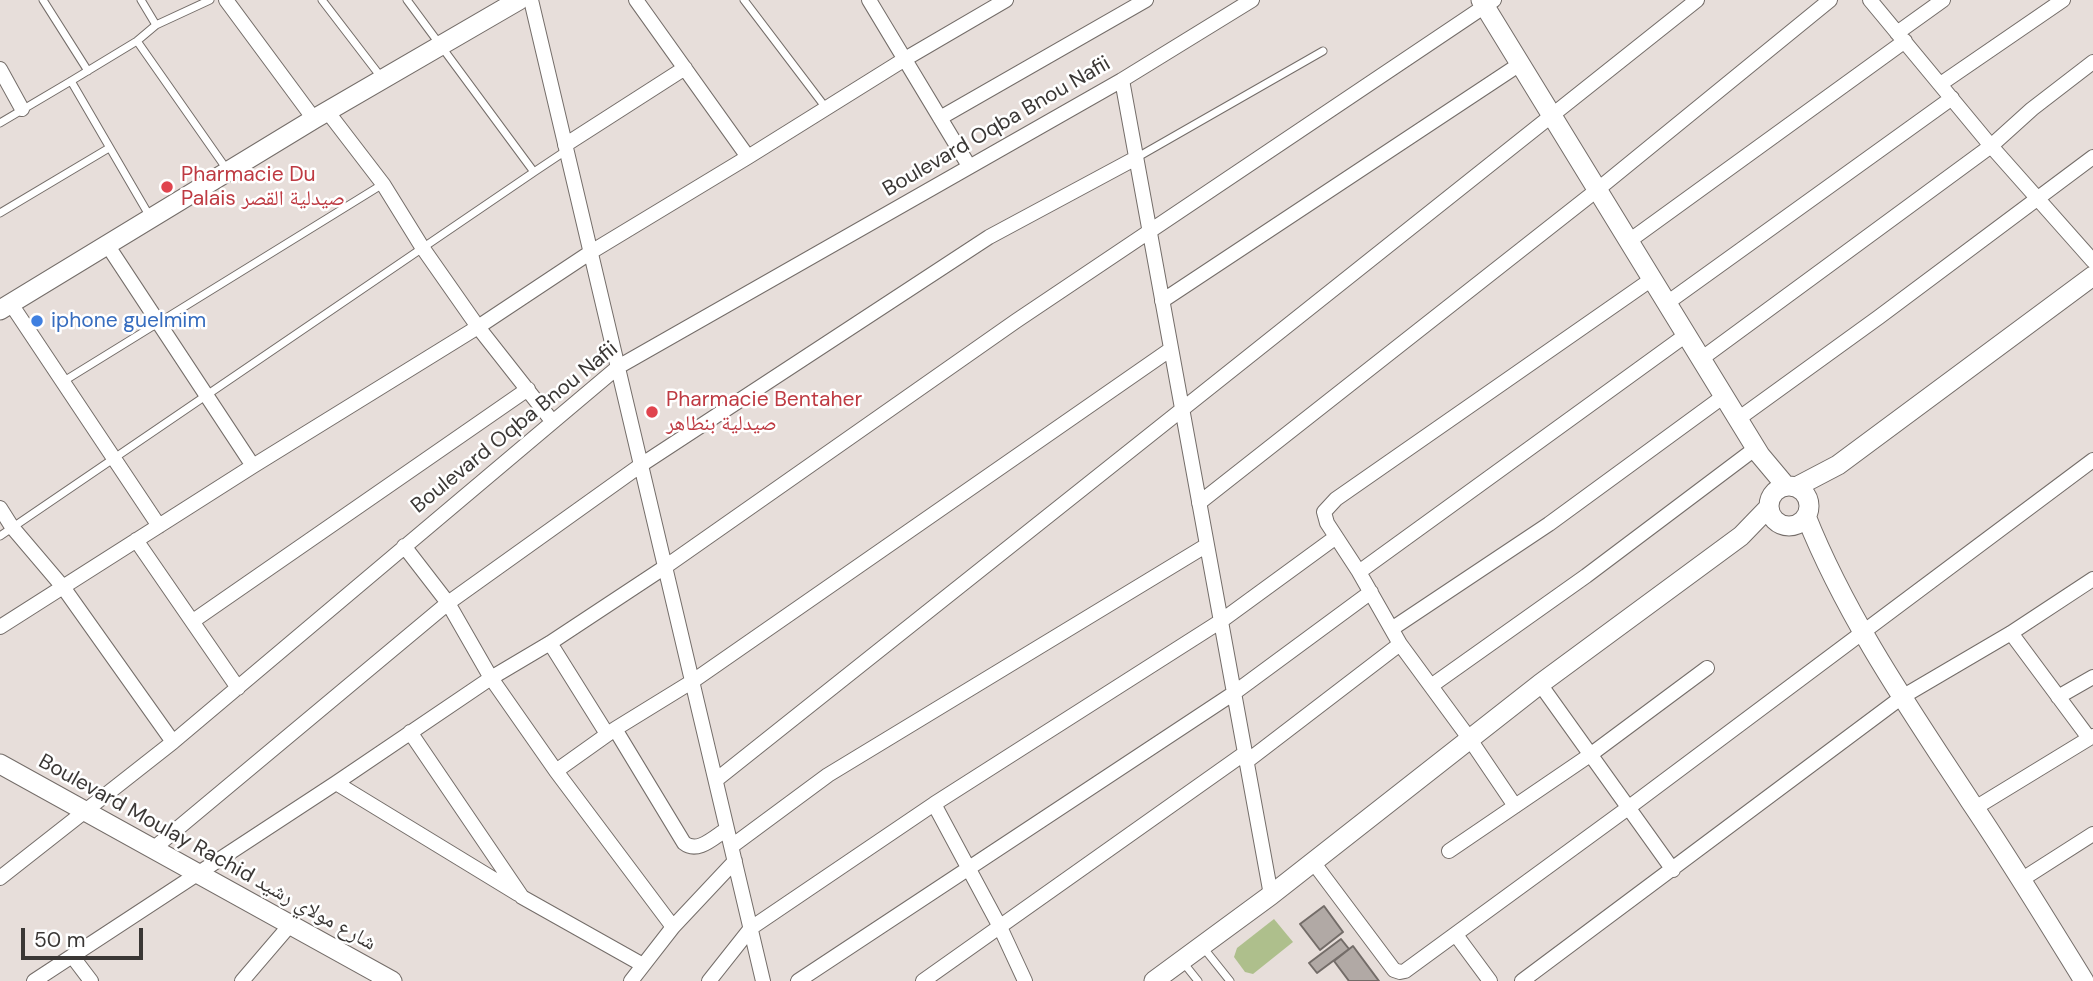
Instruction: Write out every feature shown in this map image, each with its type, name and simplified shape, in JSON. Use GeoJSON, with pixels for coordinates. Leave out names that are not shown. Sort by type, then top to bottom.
{"type":"FeatureCollection","features":[{"type":"Feature","properties":{"kind":"street"},"geometry":{"type":"LineString","coordinates":[[226,0],[321,115],[383,184],[422,247],[478,327],[552,421]]}},
{"type":"Feature","properties":{"kind":"street"},"geometry":{"type":"LineString","coordinates":[[159,526],[64,382],[6,307],[321,115],[519,0]]}},
{"type":"Feature","properties":{"kind":"street"},"geometry":{"type":"LineString","coordinates":[[531,0],[764,981]]}},
{"type":"Feature","properties":{"kind":"street"},"geometry":{"type":"LineString","coordinates":[[636,0],[748,157]]}},
{"type":"Feature","properties":{"kind":"street"},"geometry":{"type":"LineString","coordinates":[[869,0],[969,166]]}},
{"type":"Feature","properties":{"kind":"street"},"geometry":{"type":"LineString","coordinates":[[940,118],[1146,0]]}},
{"type":"Feature","properties":{"kind":"street","name":"Boulevard Oqba Bnou Nafii"},"geometry":{"type":"LineString","coordinates":[[0,878],[173,742],[618,367],[1122,80],[1252,0]]}},
{"type":"Feature","properties":{"kind":"street"},"geometry":{"type":"LineString","coordinates":[[716,780],[1697,0]]}},
{"type":"Feature","properties":{"kind":"street"},"geometry":{"type":"LineString","coordinates":[[1199,503],[1597,190],[1830,0]]}},
{"type":"Feature","properties":{"kind":"street"},"geometry":{"type":"LineString","coordinates":[[1870,0],[2093,261]]}},
{"type":"Feature","properties":{"kind":"street"},"geometry":{"type":"LineString","coordinates":[[1629,241],[1901,37],[1943,0]]}},
{"type":"Feature","properties":{"kind":"street"},"geometry":{"type":"LineString","coordinates":[[1942,83],[2063,0]]}},
{"type":"Feature","properties":{"kind":"street"},"geometry":{"type":"LineString","coordinates":[[0,627],[478,327],[591,252],[997,2]]}},
{"type":"Feature","properties":{"kind":"street"},"geometry":{"type":"LineString","coordinates":[[34,981],[491,678],[550,643],[665,567],[902,399],[1487,2],[1520,64],[1758,451],[1788,506],[1821,553],[1902,697],[2084,981]]}},
{"type":"Feature","properties":{"kind":"street"},"geometry":{"type":"LineString","coordinates":[[1701,359],[1992,146],[2032,109],[2093,62]]}},
{"type":"Feature","properties":{"kind":"street"},"geometry":{"type":"LineString","coordinates":[[1162,301],[1520,64]]}},
{"type":"Feature","properties":{"kind":"street"},"geometry":{"type":"LineString","coordinates":[[566,148],[685,68]]}},
{"type":"Feature","properties":{"kind":"street"},"geometry":{"type":"LineString","coordinates":[[1,74],[22,109]]}},
{"type":"Feature","properties":{"kind":"street"},"geometry":{"type":"LineString","coordinates":[[1122,80],[1271,895]]}},
{"type":"Feature","properties":{"kind":"street"},"geometry":{"type":"LineString","coordinates":[[1667,303],[1952,98]]}},
{"type":"Feature","properties":{"kind":"street"},"geometry":{"type":"LineString","coordinates":[[1738,419],[2093,157]]}},
{"type":"Feature","properties":{"kind":"street"},"geometry":{"type":"LineString","coordinates":[[153,849],[448,603],[641,465],[989,237],[1136,158]]}},
{"type":"Feature","properties":{"kind":"street"},"geometry":{"type":"LineString","coordinates":[[108,246],[253,466]]}},
{"type":"Feature","properties":{"kind":"street"},"geometry":{"type":"LineString","coordinates":[[1154,981],[1271,895],[1540,684],[1741,536],[1788,506],[1838,464],[2093,276]]}},
{"type":"Feature","properties":{"kind":"street"},"geometry":{"type":"LineString","coordinates":[[1515,806],[1400,644],[1393,628],[1327,523],[1324,512],[1336,499],[1652,279]]}},
{"type":"Feature","properties":{"kind":"street"},"geometry":{"type":"LineString","coordinates":[[1359,572],[1686,335]]}},
{"type":"Feature","properties":{"kind":"street"},"geometry":{"type":"LineString","coordinates":[[556,771],[611,732],[693,681],[1171,349]]}},
{"type":"Feature","properties":{"kind":"street"},"geometry":{"type":"LineString","coordinates":[[193,621],[527,389]]}},
{"type":"Feature","properties":{"kind":"street"},"geometry":{"type":"LineString","coordinates":[[1393,628],[1549,524],[1724,396]]}},
{"type":"Feature","properties":{"kind":"street"},"geometry":{"type":"LineString","coordinates":[[1431,686],[1758,451]]}},
{"type":"Feature","properties":{"kind":"street"},"geometry":{"type":"LineString","coordinates":[[1312,862],[1394,970],[1405,971],[1628,808],[2093,460]]}},
{"type":"Feature","properties":{"kind":"street"},"geometry":{"type":"LineString","coordinates":[[0,508],[12,527],[63,587],[173,742]]}},
{"type":"Feature","properties":{"kind":"street"},"geometry":{"type":"LineString","coordinates":[[709,981],[751,928],[934,804],[1221,621],[1336,537]]}},
{"type":"Feature","properties":{"kind":"street"},"geometry":{"type":"LineString","coordinates":[[136,540],[238,688]]}},
{"type":"Feature","properties":{"kind":"street"},"geometry":{"type":"LineString","coordinates":[[732,846],[828,775],[1207,545]]}},
{"type":"Feature","properties":{"kind":"street"},"geometry":{"type":"LineString","coordinates":[[404,546],[448,603],[491,678],[556,771],[673,927]]}},
{"type":"Feature","properties":{"kind":"street"},"geometry":{"type":"LineString","coordinates":[[1522,981],[1902,697],[2011,633],[2093,579]]}},
{"type":"Feature","properties":{"kind":"street"},"geometry":{"type":"LineString","coordinates":[[798,981],[1234,692],[1371,592]]}},
{"type":"Feature","properties":{"kind":"street"},"geometry":{"type":"LineString","coordinates":[[1975,808],[2091,737],[2011,633]]}},
{"type":"Feature","properties":{"kind":"street"},"geometry":{"type":"LineString","coordinates":[[550,643],[684,843],[691,848],[697,848],[727,829]]}},
{"type":"Feature","properties":{"kind":"street"},"geometry":{"type":"LineString","coordinates":[[923,981],[1246,758],[1400,644]]}},
{"type":"Feature","properties":{"kind":"street"},"geometry":{"type":"LineString","coordinates":[[1449,851],[1590,755],[1707,668]]}},
{"type":"Feature","properties":{"kind":"street"},"geometry":{"type":"LineString","coordinates":[[2058,697],[2093,677]]}},
{"type":"Feature","properties":{"kind":"street"},"geometry":{"type":"LineString","coordinates":[[1540,684],[1672,870]]}},
{"type":"Feature","properties":{"kind":"street"},"geometry":{"type":"LineString","coordinates":[[410,732],[522,897]]}},
{"type":"Feature","properties":{"kind":"street","name":"Boulevard Moulay Rachid شارع مولاي رشيد"},"geometry":{"type":"LineString","coordinates":[[0,765],[290,925],[372,976],[392,981]]}},
{"type":"Feature","properties":{"kind":"street"},"geometry":{"type":"LineString","coordinates":[[336,783],[522,897],[643,965]]}},
{"type":"Feature","properties":{"kind":"street"},"geometry":{"type":"LineString","coordinates":[[934,804],[1000,927],[1025,981]]}},
{"type":"Feature","properties":{"kind":"street"},"geometry":{"type":"LineString","coordinates":[[2021,880],[2093,834]]}},
{"type":"Feature","properties":{"kind":"street"},"geometry":{"type":"LineString","coordinates":[[631,981],[673,927],[735,861]]}},
{"type":"Feature","properties":{"kind":"street"},"geometry":{"type":"LineString","coordinates":[[242,981],[290,925]]}},
{"type":"Feature","properties":{"kind":"street"},"geometry":{"type":"LineString","coordinates":[[1456,935],[1490,981]]}},
{"type":"Feature","properties":{"kind":"street"},"geometry":{"type":"LineString","coordinates":[[72,956],[90,981]]}},
{"type":"Feature","properties":{"kind":"lane"},"geometry":{"type":"LineString","coordinates":[[43,0],[88,71]]}},
{"type":"Feature","properties":{"kind":"lane"},"geometry":{"type":"LineString","coordinates":[[141,0],[156,26]]}},
{"type":"Feature","properties":{"kind":"lane"},"geometry":{"type":"LineString","coordinates":[[0,122],[71,82],[156,26],[210,0]]}},
{"type":"Feature","properties":{"kind":"lane"},"geometry":{"type":"LineString","coordinates":[[322,0],[383,80]]}},
{"type":"Feature","properties":{"kind":"lane"},"geometry":{"type":"LineString","coordinates":[[407,0],[534,172]]}},
{"type":"Feature","properties":{"kind":"lane"},"geometry":{"type":"LineString","coordinates":[[744,0],[826,108]]}},
{"type":"Feature","properties":{"kind":"lane"},"geometry":{"type":"LineString","coordinates":[[137,41],[229,171]]}},
{"type":"Feature","properties":{"kind":"lane"},"geometry":{"type":"LineString","coordinates":[[1136,158],[1323,51]]}},
{"type":"Feature","properties":{"kind":"lane"},"geometry":{"type":"LineString","coordinates":[[71,82],[151,219]]}},
{"type":"Feature","properties":{"kind":"lane"},"geometry":{"type":"LineString","coordinates":[[0,213],[109,148]]}},
{"type":"Feature","properties":{"kind":"lane"},"geometry":{"type":"LineString","coordinates":[[0,536],[566,148]]}},
{"type":"Feature","properties":{"kind":"lane"},"geometry":{"type":"LineString","coordinates":[[64,382],[383,184]]}},
{"type":"Feature","properties":{"kind":"lane"},"geometry":{"type":"LineString","coordinates":[[1202,946],[1230,981]]}},
{"type":"Feature","properties":{"kind":"lane"},"geometry":{"type":"LineString","coordinates":[[1182,961],[1198,981]]}},
{"type":"Feature","properties":{"kind":"green space"},"geometry":{"type":"Polygon","coordinates":[[[1274,919],[1293,942],[1253,974],[1245,972],[1234,957],[1237,948],[1274,919]]]}},
{"type":"Feature","properties":{"kind":"building"},"geometry":{"type":"Polygon","coordinates":[[[1324,906],[1343,932],[1320,950],[1300,924],[1324,906]]]}},
{"type":"Feature","properties":{"kind":"building"},"geometry":{"type":"Polygon","coordinates":[[[1341,939],[1349,949],[1317,973],[1309,963],[1341,939]]]}},
{"type":"Feature","properties":{"kind":"building"},"geometry":{"type":"Polygon","coordinates":[[[1353,946],[1379,981],[1349,981],[1334,961],[1353,946]]]}},
{"type":"Feature","properties":{"kind":"place","name":"Pharmacie Du Palais صيدلية القصر"},"geometry":{"type":"Point","coordinates":[167,187]}},
{"type":"Feature","properties":{"kind":"place","name":"iphone guelmim"},"geometry":{"type":"Point","coordinates":[37,321]}},
{"type":"Feature","properties":{"kind":"place","name":"Pharmacie Bentaher صيدلية بنطاهر"},"geometry":{"type":"Point","coordinates":[652,412]}}]}
